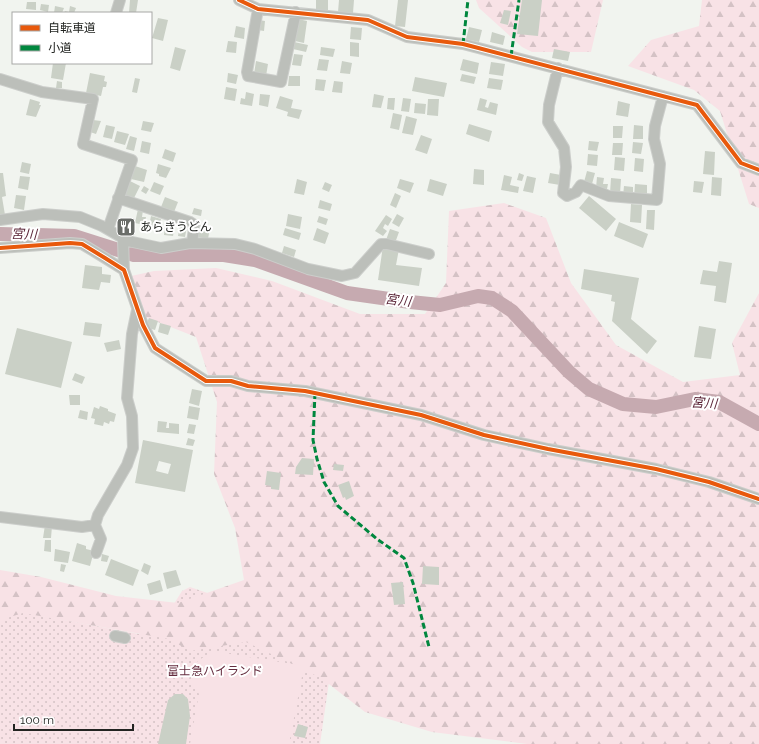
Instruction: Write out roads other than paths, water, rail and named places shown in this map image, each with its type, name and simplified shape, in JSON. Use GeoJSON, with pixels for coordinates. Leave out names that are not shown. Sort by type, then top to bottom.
{"type":"FeatureCollection","features":[{"type":"Feature","properties":{"kind":"street"},"geometry":{"type":"LineString","coordinates":[[116,12],[120,0]]}},
{"type":"Feature","properties":{"kind":"street"},"geometry":{"type":"LineString","coordinates":[[239,0],[258,9],[368,20],[407,37],[463,44],[697,105],[741,164],[759,170]]}},
{"type":"Feature","properties":{"kind":"street"},"geometry":{"type":"LineString","coordinates":[[258,9],[247,72],[248,76],[281,82],[296,12]]}},
{"type":"Feature","properties":{"kind":"street"},"geometry":{"type":"LineString","coordinates":[[558,68],[549,104],[548,122],[564,148],[566,167],[562,193],[567,196],[576,192],[581,185],[609,196],[657,200],[660,164],[654,139],[655,126],[663,96]]}},
{"type":"Feature","properties":{"kind":"street"},"geometry":{"type":"LineString","coordinates":[[0,79],[42,92],[93,100],[83,144],[132,160],[108,229]]}},
{"type":"Feature","properties":{"kind":"street"},"geometry":{"type":"LineString","coordinates":[[118,198],[190,222],[193,224],[194,228],[192,243]]}},
{"type":"Feature","properties":{"kind":"street"},"geometry":{"type":"LineString","coordinates":[[0,220],[43,214],[80,217],[108,229],[123,241],[161,248],[192,243],[236,244],[255,249],[308,269],[342,276],[354,274],[381,244],[387,244],[429,254]]}},
{"type":"Feature","properties":{"kind":"street"},"geometry":{"type":"LineString","coordinates":[[123,241],[124,268],[137,310],[155,348],[206,381],[230,381],[248,386],[305,391],[422,415],[484,435],[548,449],[656,469],[709,482],[759,499]]}},
{"type":"Feature","properties":{"kind":"street"},"geometry":{"type":"LineString","coordinates":[[0,248],[70,243],[82,244],[124,268]]}},
{"type":"Feature","properties":{"kind":"street"},"geometry":{"type":"LineString","coordinates":[[96,553],[100,539],[95,525],[98,515],[127,465],[133,448],[132,416],[127,398],[132,334],[137,310]]}},
{"type":"Feature","properties":{"kind":"street"},"geometry":{"type":"LineString","coordinates":[[0,517],[82,527],[95,525]]}},
{"type":"Feature","properties":{"kind":"waterway","name":"宮川"},"geometry":{"type":"LineString","coordinates":[[0,234],[74,236],[134,255],[224,255],[255,260],[347,293],[410,302],[440,305],[478,296],[492,298],[512,311],[569,372],[589,389],[623,404],[656,407],[695,399],[719,402],[759,424]]}},
{"type":"Feature","properties":{"kind":"place","name":"あらきうどん"},"geometry":{"type":"Point","coordinates":[126,227]}},
{"type":"Feature","properties":{"kind":"park label","name":"富士急ハイランド"},"geometry":{"type":"Point","coordinates":[215,671]}}]}
